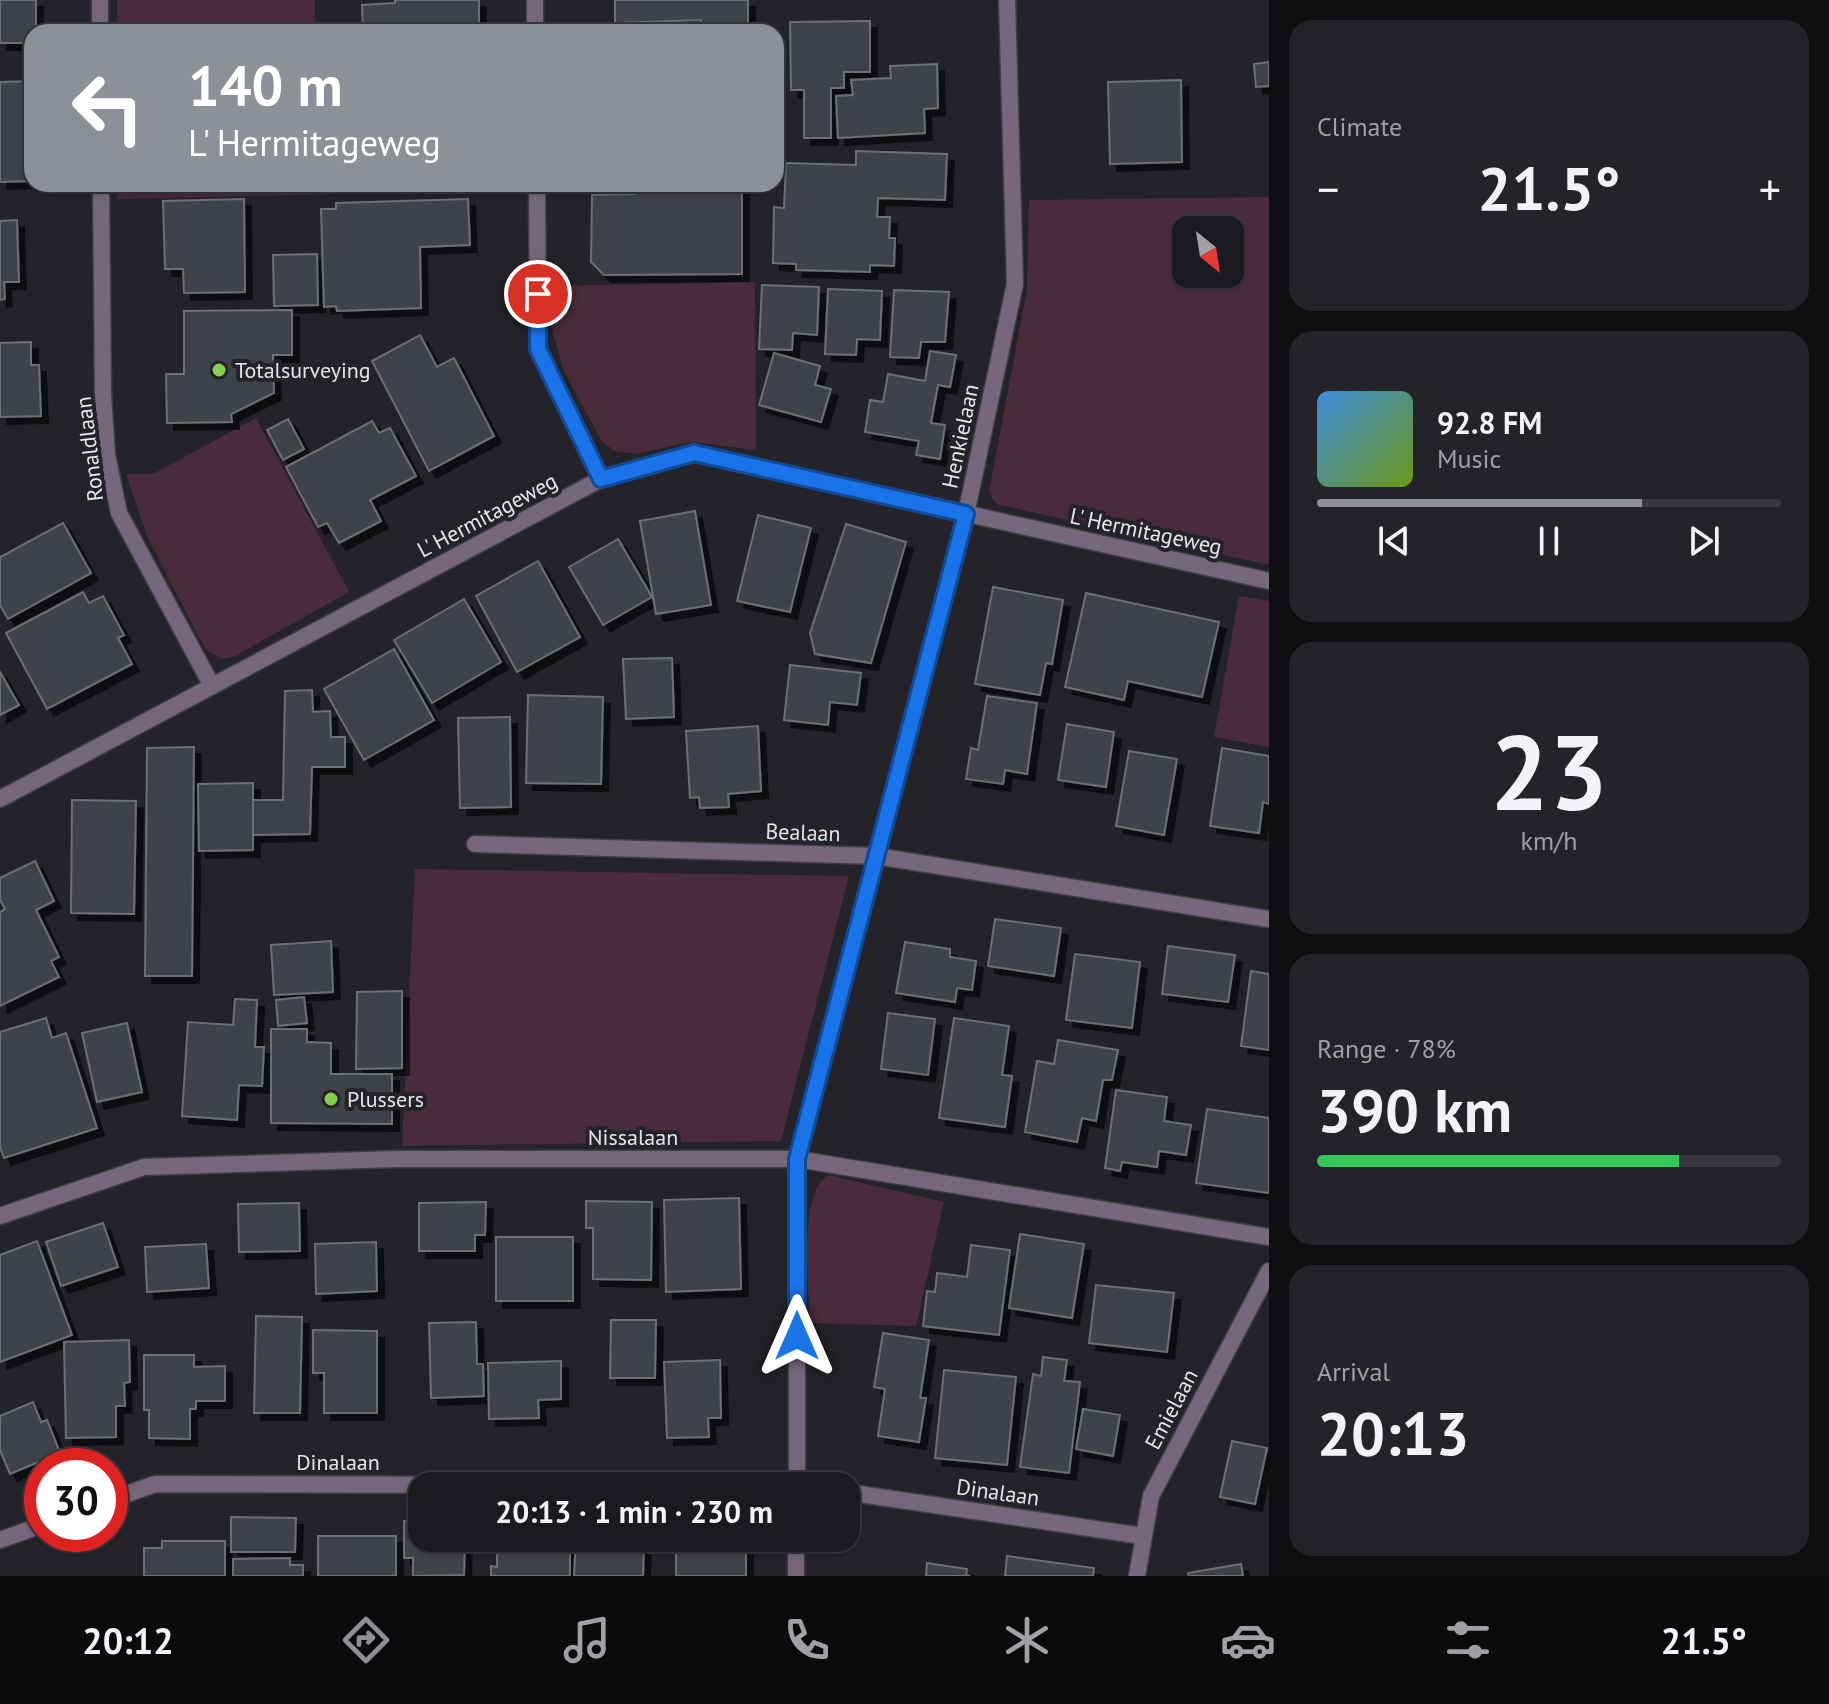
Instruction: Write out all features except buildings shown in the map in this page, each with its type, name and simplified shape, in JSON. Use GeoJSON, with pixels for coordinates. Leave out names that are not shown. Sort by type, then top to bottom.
{"type":"FeatureCollection","features":[{"type":"Feature","properties":{"kind":"street"},"geometry":{"type":"LineString","coordinates":[[100,0],[100,24]]}},
{"type":"Feature","properties":{"kind":"street"},"geometry":{"type":"LineString","coordinates":[[535,0],[535,24]]}},
{"type":"Feature","properties":{"kind":"street","name":"Henkielaan"},"geometry":{"type":"LineString","coordinates":[[801,1472],[797,1159],[966,514],[1015,284],[1007,0]]}},
{"type":"Feature","properties":{"kind":"street","name":"Ronaldlaan"},"geometry":{"type":"LineString","coordinates":[[101,192],[103,394],[107,455],[119,513],[212,686]]}},
{"type":"Feature","properties":{"kind":"street"},"geometry":{"type":"LineString","coordinates":[[537,192],[538,349],[601,479]]}},
{"type":"Feature","properties":{"kind":"street","name":"L' Hermitageweg"},"geometry":{"type":"LineString","coordinates":[[0,799],[601,479],[694,453],[1269,581]]}},
{"type":"Feature","properties":{"kind":"street","name":"Bealaan"},"geometry":{"type":"LineString","coordinates":[[475,844],[876,856],[1269,919]]}},
{"type":"Feature","properties":{"kind":"street","name":"Nissalaan"},"geometry":{"type":"LineString","coordinates":[[0,1216],[144,1167],[396,1159],[797,1159],[1269,1237]]}},
{"type":"Feature","properties":{"kind":"street","name":"Emielaan"},"geometry":{"type":"LineString","coordinates":[[1137,1576],[1151,1496],[1269,1271]]}},
{"type":"Feature","properties":{"kind":"street","name":"Dinalaan"},"geometry":{"type":"LineString","coordinates":[[128,1494],[155,1484],[408,1484]]}},
{"type":"Feature","properties":{"kind":"street","name":"Dinalaan"},"geometry":{"type":"LineString","coordinates":[[860,1494],[1143,1536]]}},
{"type":"Feature","properties":{"kind":"street"},"geometry":{"type":"LineString","coordinates":[[0,1540],[24,1531]]}},
{"type":"Feature","properties":{"kind":"street"},"geometry":{"type":"LineString","coordinates":[[796,1552],[796,1576]]}},
{"type":"Feature","properties":{"kind":"shaded area"},"geometry":{"type":"Polygon","coordinates":[[[117,0],[315,0],[315,24],[117,24],[117,0]]]}},
{"type":"Feature","properties":{"kind":"shaded area"},"geometry":{"type":"Polygon","coordinates":[[[117,192],[430,192],[117,199],[117,192]]]}},
{"type":"Feature","properties":{"kind":"shaded area"},"geometry":{"type":"Polygon","coordinates":[[[1269,197],[1269,565],[996,504],[989,492],[1027,289],[1029,200],[1269,197]]]}},
{"type":"Feature","properties":{"kind":"shaded area"},"geometry":{"type":"Polygon","coordinates":[[[755,282],[756,450],[690,442],[637,454],[615,451],[602,442],[564,371],[553,333],[551,286],[755,282]]]}},
{"type":"Feature","properties":{"kind":"shaded area"},"geometry":{"type":"Polygon","coordinates":[[[256,418],[349,592],[235,656],[222,659],[205,649],[147,536],[126,474],[153,474],[256,418]]]}},
{"type":"Feature","properties":{"kind":"shaded area"},"geometry":{"type":"Polygon","coordinates":[[[1239,596],[1269,601],[1269,747],[1214,737],[1239,596]]]}},
{"type":"Feature","properties":{"kind":"shaded area"},"geometry":{"type":"Polygon","coordinates":[[[415,869],[849,876],[781,1141],[402,1146],[415,869]]]}},
{"type":"Feature","properties":{"kind":"shaded area"},"geometry":{"type":"Polygon","coordinates":[[[828,1175],[944,1202],[916,1326],[810,1323],[808,1222],[818,1186],[828,1175]]]}},
{"type":"Feature","properties":{"kind":"place","name":"Totalsurveying"},"geometry":{"type":"Point","coordinates":[219,370]}},
{"type":"Feature","properties":{"kind":"place","name":"Plussers"},"geometry":{"type":"Point","coordinates":[331,1099]}},
{"type":"Feature","properties":{"kind":"route"},"geometry":{"type":"LineString","coordinates":[[538,294],[538,349],[601,479],[694,453],[966,514],[797,1159],[797,1336]]}}]}
